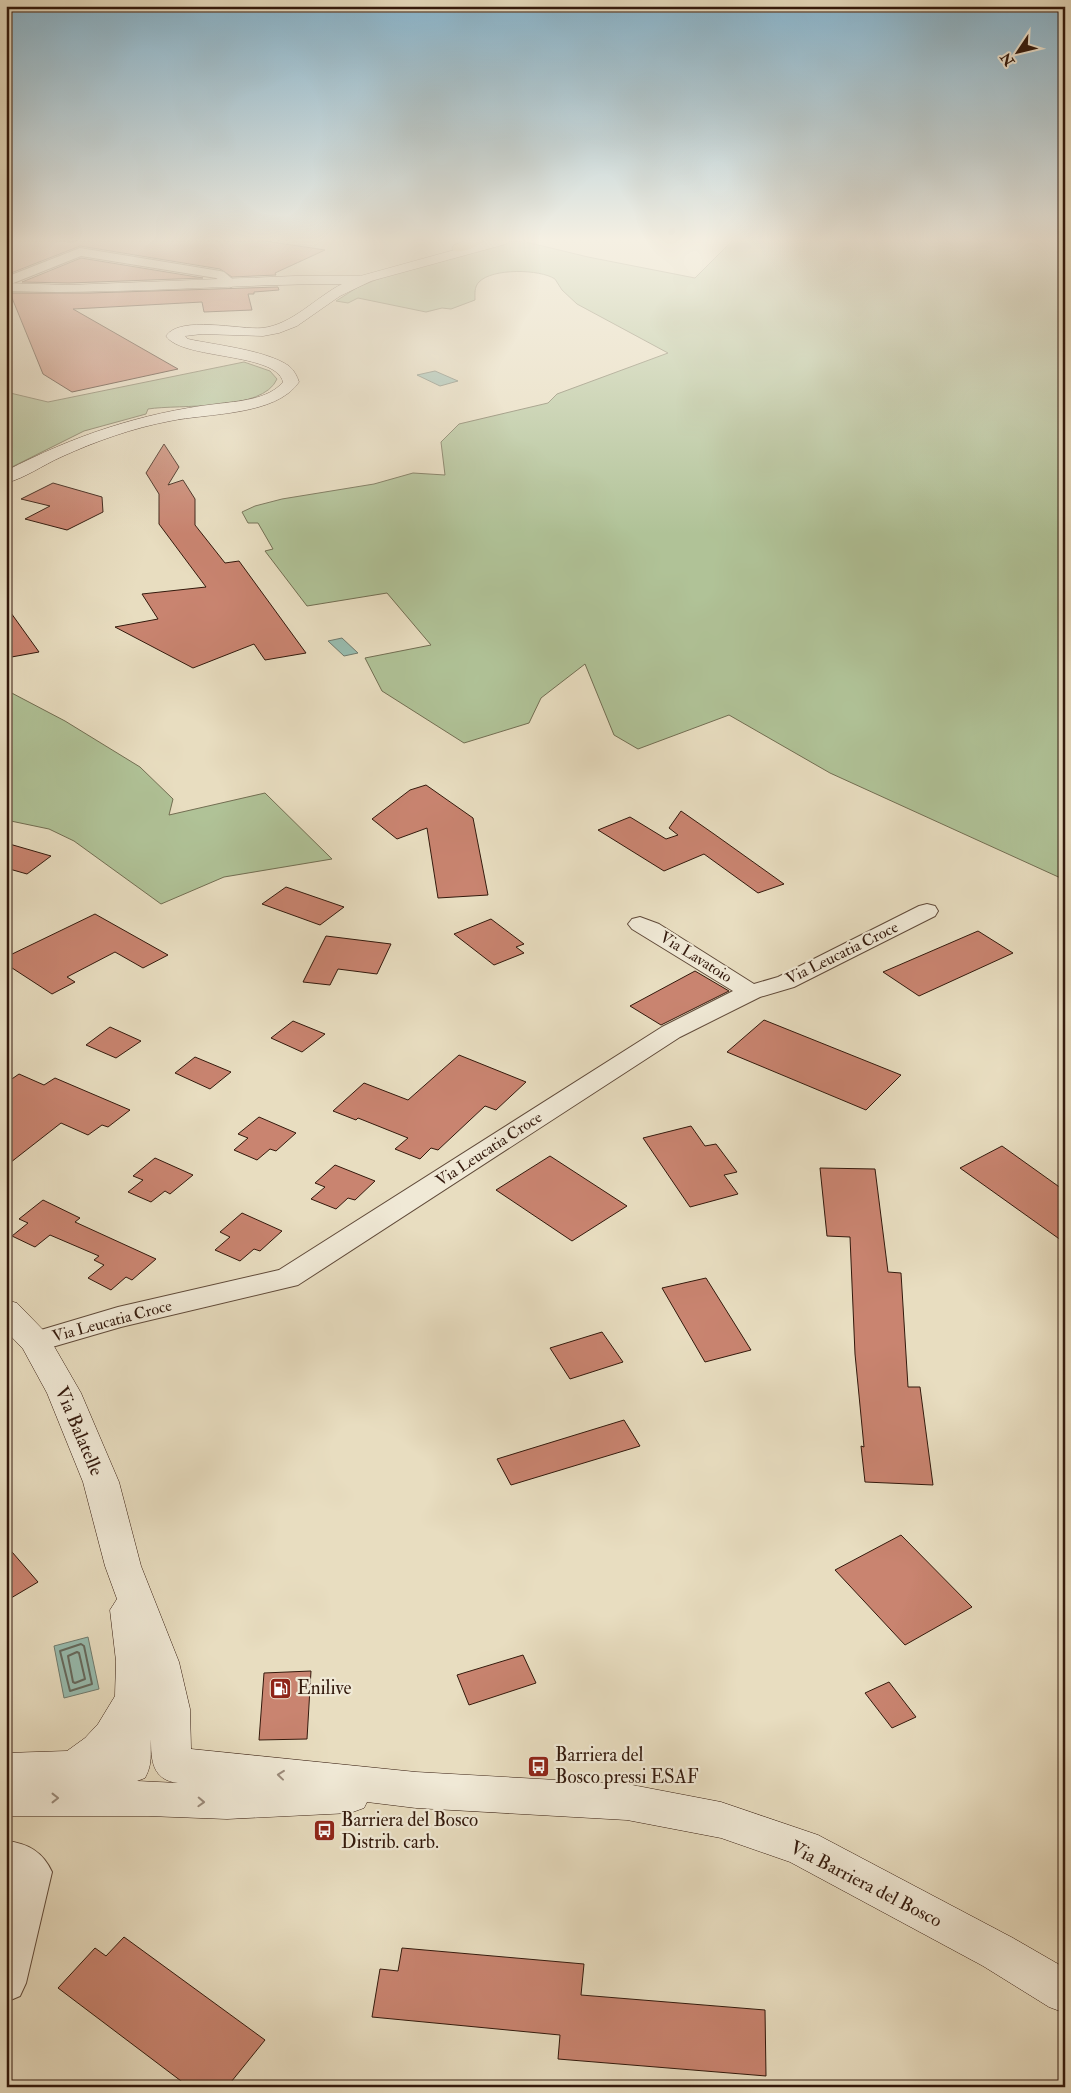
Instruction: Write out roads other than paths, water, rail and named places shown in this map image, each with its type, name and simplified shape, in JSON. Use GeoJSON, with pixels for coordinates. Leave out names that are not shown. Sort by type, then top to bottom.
{"type":"FeatureCollection","features":[{"type":"Feature","properties":{"kind":"main road"},"geometry":{"type":"LineString","coordinates":[[6,478],[54,453],[102,433],[143,421],[250,403],[271,397],[289,386],[291,379],[284,370],[271,364],[175,339]]}},
{"type":"Feature","properties":{"kind":"main road","name":"Via Balatelle"},"geometry":{"type":"LineString","coordinates":[[16,1324],[64,1392],[81,1430],[101,1482],[124,1566]]}},
{"type":"Feature","properties":{"kind":"main road"},"geometry":{"type":"LineString","coordinates":[[124,1566],[134,1648],[135,1690],[129,1742],[143,1788]]}},
{"type":"Feature","properties":{"kind":"main road"},"geometry":{"type":"LineString","coordinates":[[6,1798],[143,1788],[161,1796],[173,1786],[176,1771],[194,1755],[185,1743],[170,1709],[160,1662],[124,1566]]}},
{"type":"Feature","properties":{"kind":"main road"},"geometry":{"type":"LineString","coordinates":[[72,1769],[95,1756],[110,1741],[120,1726],[135,1690]]}},
{"type":"Feature","properties":{"kind":"main road"},"geometry":{"type":"LineString","coordinates":[[185,1764],[416,1790]]}},
{"type":"Feature","properties":{"kind":"main road"},"geometry":{"type":"LineString","coordinates":[[6,1770],[72,1769],[203,1803],[268,1802],[416,1790]]}},
{"type":"Feature","properties":{"kind":"main road","name":"Via Barriera del Bosco"},"geometry":{"type":"LineString","coordinates":[[416,1790],[627,1802],[721,1820],[803,1848],[998,1952],[1065,1992]]}},
{"type":"Feature","properties":{"kind":"street","name":"Via Leucatia Croce"},"geometry":{"type":"LineString","coordinates":[[16,1324],[118,1317],[288,1278],[671,1032],[751,992],[786,982],[926,911]]}},
{"type":"Feature","properties":{"kind":"street","name":"Via Lavatoio"},"geometry":{"type":"LineString","coordinates":[[640,924],[652,929],[751,992]]}},
{"type":"Feature","properties":{"kind":"street"},"geometry":{"type":"LineString","coordinates":[[6,1858],[18,1859],[33,1872],[6,1984]]}},
{"type":"Feature","properties":{"kind":"water"},"geometry":{"type":"Polygon","coordinates":[[[435,371],[458,381],[440,386],[417,375],[435,371]]]}},
{"type":"Feature","properties":{"kind":"water"},"geometry":{"type":"Polygon","coordinates":[[[342,638],[358,653],[344,656],[328,641],[342,638]]]}},
{"type":"Feature","properties":{"kind":"water"},"geometry":{"type":"Polygon","coordinates":[[[88,1637],[99,1689],[64,1698],[54,1646],[88,1637]]]}},
{"type":"Feature","properties":{"kind":"place","name":"Enilive"},"geometry":{"type":"Point","coordinates":[281,1688]}},
{"type":"Feature","properties":{"kind":"place","name":"Barriera del Bosco pressi ESAF"},"geometry":{"type":"Point","coordinates":[539,1766]}},
{"type":"Feature","properties":{"kind":"place","name":"Barriera del Bosco Distrib. carb."},"geometry":{"type":"Point","coordinates":[325,1831]}}]}
